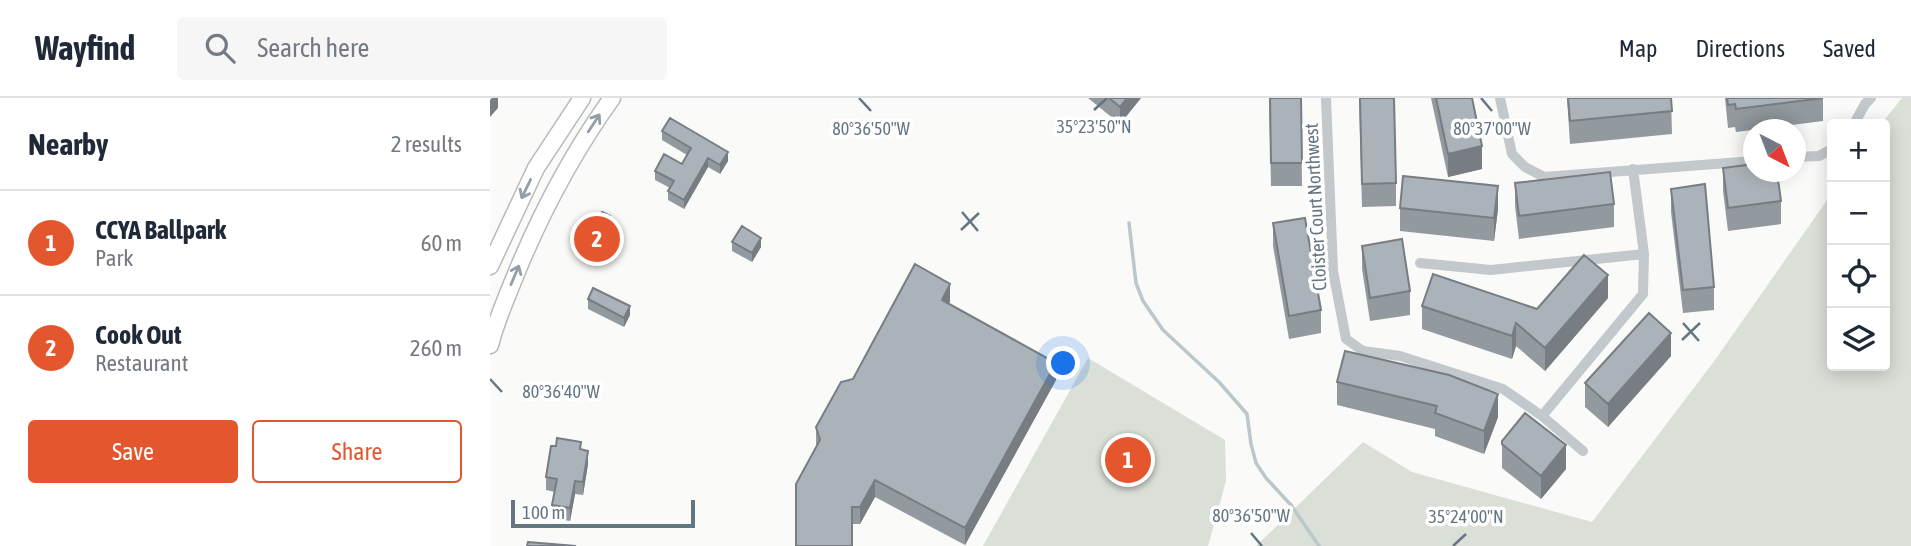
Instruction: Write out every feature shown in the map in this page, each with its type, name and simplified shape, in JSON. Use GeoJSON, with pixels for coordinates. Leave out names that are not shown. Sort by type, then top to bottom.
{"type":"FeatureCollection","features":[{"type":"Feature","properties":{"kind":"main road"},"geometry":{"type":"LineString","coordinates":[[490,266],[536,169],[582,98]]}},
{"type":"Feature","properties":{"kind":"main road"},"geometry":{"type":"LineString","coordinates":[[490,341],[500,310],[545,210],[578,149],[612,98]]}},
{"type":"Feature","properties":{"kind":"street","name":"Cloister Court Northwest"},"geometry":{"type":"LineString","coordinates":[[1326,98],[1333,271],[1346,339],[1363,351],[1400,356],[1503,389],[1542,416],[1584,451]]}},
{"type":"Feature","properties":{"kind":"street"},"geometry":{"type":"LineString","coordinates":[[1500,98],[1512,154],[1525,167],[1544,177],[1743,161]]}},
{"type":"Feature","properties":{"kind":"street"},"geometry":{"type":"LineString","coordinates":[[1857,119],[1871,98]]}},
{"type":"Feature","properties":{"kind":"street"},"geometry":{"type":"LineString","coordinates":[[1806,157],[1819,156],[1827,152]]}},
{"type":"Feature","properties":{"kind":"street"},"geometry":{"type":"LineString","coordinates":[[1542,416],[1643,294],[1644,254],[1633,169]]}},
{"type":"Feature","properties":{"kind":"street"},"geometry":{"type":"LineString","coordinates":[[1420,263],[1491,270],[1644,254]]}},
{"type":"Feature","properties":{"kind":"shaded area"},"geometry":{"type":"Polygon","coordinates":[[[1902,98],[1911,98],[1911,546],[1256,546],[1363,442],[1412,472],[1592,522],[1715,360],[1827,200],[1827,371],[1890,371],[1890,119],[1885,119],[1902,98]]]}},
{"type":"Feature","properties":{"kind":"shaded area"},"geometry":{"type":"Polygon","coordinates":[[[1088,358],[1225,440],[1226,481],[1208,546],[983,546],[1088,358]]]}},
{"type":"Feature","properties":{"kind":"building"},"geometry":{"type":"Polygon","coordinates":[[[1109,98],[1127,98],[1120,107],[1109,98]]]}},
{"type":"Feature","properties":{"kind":"building"},"geometry":{"type":"Polygon","coordinates":[[[1270,98],[1301,98],[1302,163],[1271,163],[1270,98]]]}},
{"type":"Feature","properties":{"kind":"building"},"geometry":{"type":"Polygon","coordinates":[[[1360,98],[1394,98],[1396,183],[1362,184],[1360,98]]]}},
{"type":"Feature","properties":{"kind":"building"},"geometry":{"type":"Polygon","coordinates":[[[1436,98],[1472,98],[1482,146],[1448,154],[1436,98]]]}},
{"type":"Feature","properties":{"kind":"building"},"geometry":{"type":"Polygon","coordinates":[[[1568,98],[1671,98],[1672,111],[1570,121],[1568,98]]]}},
{"type":"Feature","properties":{"kind":"building"},"geometry":{"type":"Polygon","coordinates":[[[1727,98],[1823,98],[1736,109],[1735,104],[1728,105],[1727,98]]]}},
{"type":"Feature","properties":{"kind":"building"},"geometry":{"type":"Polygon","coordinates":[[[670,118],[728,152],[720,165],[708,158],[684,200],[668,191],[674,181],[655,171],[664,154],[682,164],[691,148],[662,131],[670,118]]]}},
{"type":"Feature","properties":{"kind":"building"},"geometry":{"type":"Polygon","coordinates":[[[1743,165],[1743,182],[1778,182],[1781,201],[1728,208],[1723,168],[1743,165]]]}},
{"type":"Feature","properties":{"kind":"building"},"geometry":{"type":"Polygon","coordinates":[[[1610,172],[1614,204],[1519,216],[1515,183],[1610,172]]]}},
{"type":"Feature","properties":{"kind":"building"},"geometry":{"type":"Polygon","coordinates":[[[1403,176],[1498,186],[1494,218],[1400,208],[1403,176]]]}},
{"type":"Feature","properties":{"kind":"building"},"geometry":{"type":"Polygon","coordinates":[[[1705,184],[1714,287],[1683,290],[1671,189],[1705,184]]]}},
{"type":"Feature","properties":{"kind":"building"},"geometry":{"type":"Polygon","coordinates":[[[602,212],[610,216],[596,240],[589,236],[602,212]]]}},
{"type":"Feature","properties":{"kind":"building"},"geometry":{"type":"Polygon","coordinates":[[[1305,218],[1321,310],[1289,316],[1273,223],[1305,218]]]}},
{"type":"Feature","properties":{"kind":"building"},"geometry":{"type":"Polygon","coordinates":[[[742,226],[761,238],[752,253],[732,242],[742,226]]]}},
{"type":"Feature","properties":{"kind":"building"},"geometry":{"type":"Polygon","coordinates":[[[1402,239],[1410,291],[1370,298],[1362,246],[1402,239]]]}},
{"type":"Feature","properties":{"kind":"building"},"geometry":{"type":"Polygon","coordinates":[[[1584,255],[1608,275],[1545,348],[1516,323],[1512,336],[1422,306],[1433,274],[1537,309],[1584,255]]]}},
{"type":"Feature","properties":{"kind":"building"},"geometry":{"type":"Polygon","coordinates":[[[915,264],[950,284],[942,300],[1056,363],[965,528],[875,480],[860,507],[852,507],[852,546],[796,546],[796,484],[820,440],[816,427],[841,382],[853,379],[915,264]]]}},
{"type":"Feature","properties":{"kind":"building"},"geometry":{"type":"Polygon","coordinates":[[[593,288],[630,306],[624,318],[588,299],[593,288]]]}},
{"type":"Feature","properties":{"kind":"building"},"geometry":{"type":"Polygon","coordinates":[[[1649,313],[1671,333],[1608,404],[1585,383],[1649,313]]]}},
{"type":"Feature","properties":{"kind":"building"},"geometry":{"type":"Polygon","coordinates":[[[1345,351],[1449,375],[1498,394],[1484,431],[1435,413],[1437,406],[1337,382],[1345,351]]]}},
{"type":"Feature","properties":{"kind":"building"},"geometry":{"type":"Polygon","coordinates":[[[1525,413],[1566,445],[1541,476],[1502,444],[1525,413]]]}},
{"type":"Feature","properties":{"kind":"building"},"geometry":{"type":"Polygon","coordinates":[[[557,438],[581,442],[580,449],[588,451],[583,482],[575,481],[570,508],[552,505],[557,479],[546,477],[551,446],[556,446],[557,438]]]}},
{"type":"Feature","properties":{"kind":"building"},"geometry":{"type":"Polygon","coordinates":[[[528,542],[576,546],[527,546],[528,542]]]}},
{"type":"Feature","properties":{"kind":"waterway"},"geometry":{"type":"LineString","coordinates":[[1129,223],[1136,283],[1143,301],[1163,330],[1219,382],[1247,414],[1256,463],[1291,505],[1319,546]]}},
{"type":"Feature","properties":{"kind":"place","name":"Cook Out"},"geometry":{"type":"Point","coordinates":[597,239]}},
{"type":"Feature","properties":{"kind":"place","name":"CCYA Ballpark"},"geometry":{"type":"Point","coordinates":[1128,460]}}]}
